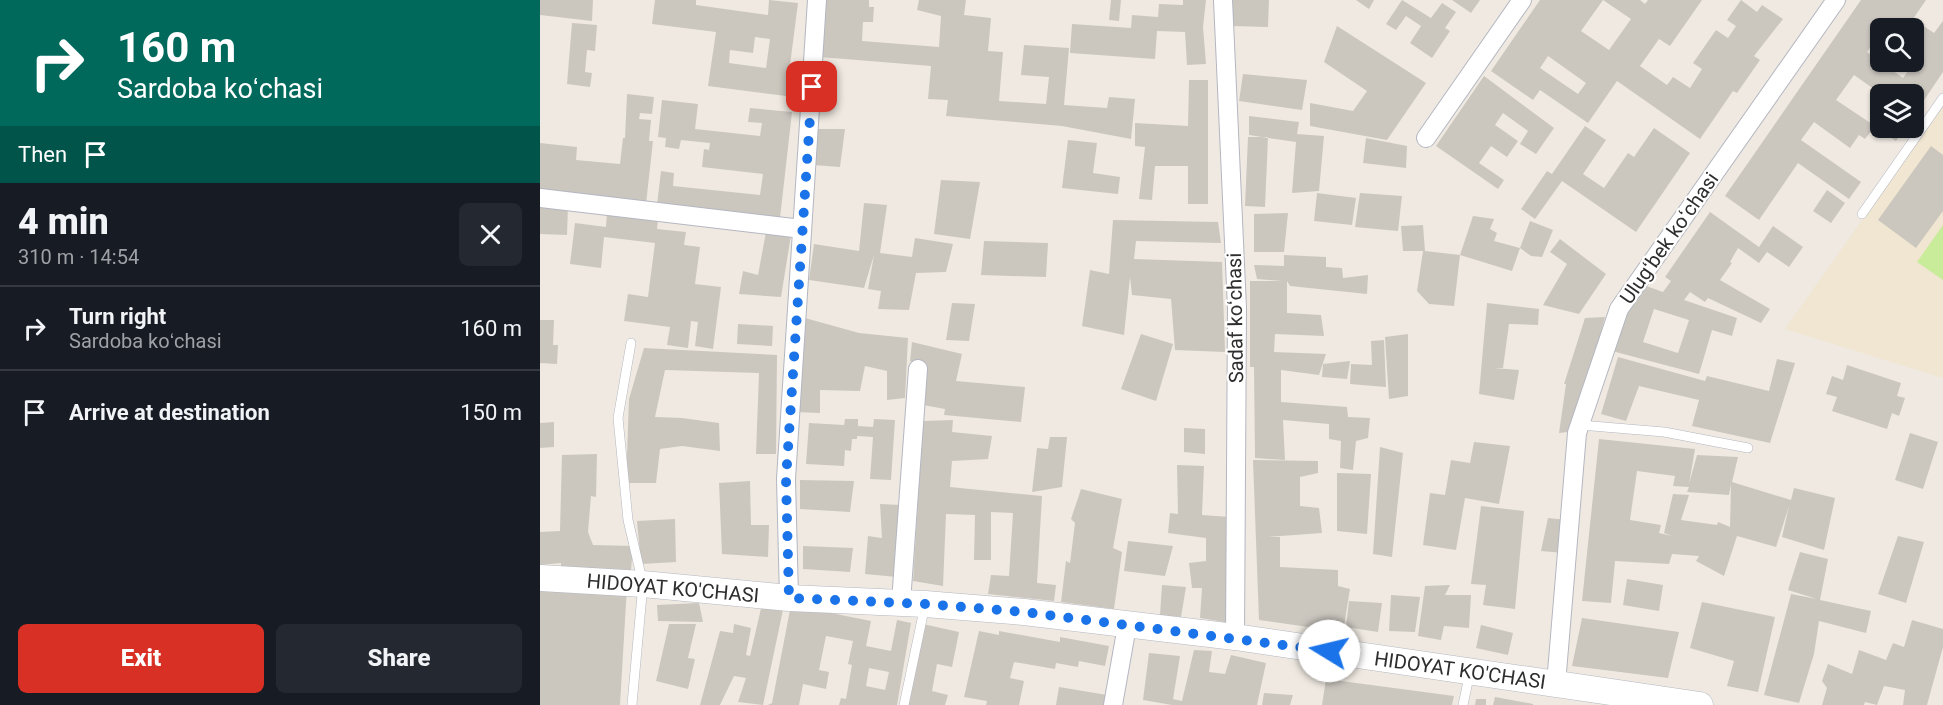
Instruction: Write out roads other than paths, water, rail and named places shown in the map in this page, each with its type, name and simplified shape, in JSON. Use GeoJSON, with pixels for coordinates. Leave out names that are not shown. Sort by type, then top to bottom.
{"type":"FeatureCollection","features":[{"type":"Feature","properties":{"kind":"street"},"geometry":{"type":"LineString","coordinates":[[789,598],[786,479],[817,0]]}},
{"type":"Feature","properties":{"kind":"street","name":"Sadaf koʻchasi"},"geometry":{"type":"LineString","coordinates":[[1223,0],[1237,308],[1235,637]]}},
{"type":"Feature","properties":{"kind":"street"},"geometry":{"type":"LineString","coordinates":[[1426,138],[1522,0]]}},
{"type":"Feature","properties":{"kind":"street","name":"Ulugʻbek koʻchasi"},"geometry":{"type":"LineString","coordinates":[[1556,684],[1580,424],[1619,309],[1836,0]]}},
{"type":"Feature","properties":{"kind":"street"},"geometry":{"type":"LineString","coordinates":[[540,198],[802,229]]}},
{"type":"Feature","properties":{"kind":"street"},"geometry":{"type":"LineString","coordinates":[[913,603],[918,369]]}},
{"type":"Feature","properties":{"kind":"street","name":"HIDOYAT KO'CHASI"},"geometry":{"type":"LineString","coordinates":[[540,578],[643,584],[789,598],[913,603],[1024,612],[1235,637],[1700,705]]}},
{"type":"Feature","properties":{"kind":"street"},"geometry":{"type":"LineString","coordinates":[[1113,705],[1127,626]]}},
{"type":"Feature","properties":{"kind":"lane"},"geometry":{"type":"LineString","coordinates":[[1862,214],[1943,98]]}},
{"type":"Feature","properties":{"kind":"lane"},"geometry":{"type":"LineString","coordinates":[[631,343],[618,418],[628,520],[643,584],[632,704]]}},
{"type":"Feature","properties":{"kind":"lane"},"geometry":{"type":"LineString","coordinates":[[1580,424],[1664,432],[1748,448]]}},
{"type":"Feature","properties":{"kind":"lane"},"geometry":{"type":"LineString","coordinates":[[904,705],[913,603]]}},
{"type":"Feature","properties":{"kind":"lane"},"geometry":{"type":"LineString","coordinates":[[1463,705],[1470,672]]}}]}
